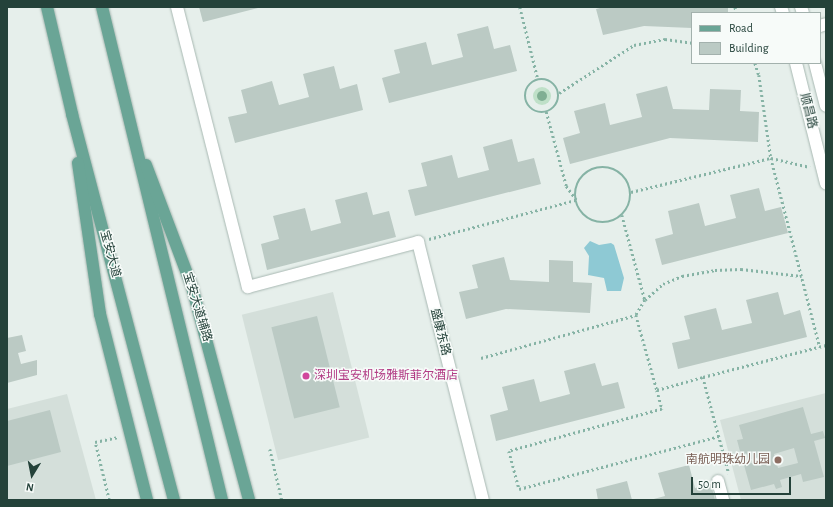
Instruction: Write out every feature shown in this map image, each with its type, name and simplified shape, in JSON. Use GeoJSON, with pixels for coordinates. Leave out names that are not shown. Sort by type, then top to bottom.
{"type":"FeatureCollection","features":[{"type":"Feature","properties":{"kind":"main road"},"geometry":{"type":"LineString","coordinates":[[38,7],[55,41]]}},
{"type":"Feature","properties":{"kind":"main road","name":"宝安大道"},"geometry":{"type":"LineString","coordinates":[[47,7],[72,114],[174,500]]}},
{"type":"Feature","properties":{"kind":"main road"},"geometry":{"type":"LineString","coordinates":[[102,7],[222,500]]}},
{"type":"Feature","properties":{"kind":"main road"},"geometry":{"type":"LineString","coordinates":[[108,7],[110,36]]}},
{"type":"Feature","properties":{"kind":"main road"},"geometry":{"type":"LineString","coordinates":[[72,114],[100,314],[147,500]]}},
{"type":"Feature","properties":{"kind":"main road","name":"宝安大道辅路"},"geometry":{"type":"LineString","coordinates":[[130,120],[192,287],[249,500]]}},
{"type":"Feature","properties":{"kind":"street"},"geometry":{"type":"LineString","coordinates":[[177,7],[248,287],[418,242]]}},
{"type":"Feature","properties":{"kind":"street","name":"顺昌路"},"geometry":{"type":"LineString","coordinates":[[796,64],[826,183]]}},
{"type":"Feature","properties":{"kind":"street","name":"顺昌路"},"geometry":{"type":"LineString","coordinates":[[815,64],[826,106]]}},
{"type":"Feature","properties":{"kind":"street","name":"盛康东路"},"geometry":{"type":"LineString","coordinates":[[418,242],[483,500]]}},
{"type":"Feature","properties":{"kind":"street"},"geometry":{"type":"LineString","coordinates":[[718,481],[723,500]]}},
{"type":"Feature","properties":{"kind":"path"},"geometry":{"type":"LineString","coordinates":[[520,7],[538,79]]}},
{"type":"Feature","properties":{"kind":"path"},"geometry":{"type":"LineString","coordinates":[[559,92],[634,45],[665,39],[691,43]]}},
{"type":"Feature","properties":{"kind":"path"},"geometry":{"type":"LineString","coordinates":[[755,64],[759,75],[771,158],[820,347]]}},
{"type":"Feature","properties":{"kind":"path"},"geometry":{"type":"LineString","coordinates":[[538,79],[554,83],[559,92],[557,103],[546,112],[533,110],[526,102],[526,90],[533,81],[538,79]]}},
{"type":"Feature","properties":{"kind":"path"},"geometry":{"type":"LineString","coordinates":[[546,112],[566,186],[576,200],[579,209],[593,221],[612,221],[622,215],[630,201],[631,192],[629,183],[616,170],[599,167],[583,175],[577,187],[576,200]]}},
{"type":"Feature","properties":{"kind":"path"},"geometry":{"type":"LineString","coordinates":[[631,192],[771,158],[823,170]]}},
{"type":"Feature","properties":{"kind":"path"},"geometry":{"type":"LineString","coordinates":[[418,242],[576,200]]}},
{"type":"Feature","properties":{"kind":"path"},"geometry":{"type":"LineString","coordinates":[[622,215],[645,300]]}},
{"type":"Feature","properties":{"kind":"path"},"geometry":{"type":"LineString","coordinates":[[481,358],[636,315],[645,300],[663,284],[676,278],[715,270],[741,269],[802,276]]}},
{"type":"Feature","properties":{"kind":"path"},"geometry":{"type":"LineString","coordinates":[[636,315],[662,409],[509,451],[519,489],[719,436]]}},
{"type":"Feature","properties":{"kind":"path"},"geometry":{"type":"LineString","coordinates":[[657,390],[826,345]]}},
{"type":"Feature","properties":{"kind":"path"},"geometry":{"type":"LineString","coordinates":[[703,377],[730,479]]}},
{"type":"Feature","properties":{"kind":"path"},"geometry":{"type":"LineString","coordinates":[[109,500],[95,442],[118,437]]}},
{"type":"Feature","properties":{"kind":"path"},"geometry":{"type":"LineString","coordinates":[[270,449],[282,500]]}},
{"type":"Feature","properties":{"kind":"shaded area","name":"深圳宝安机场雅斯菲尔酒店"},"geometry":{"type":"Polygon","coordinates":[[[333,292],[369,438],[278,460],[242,315],[333,292]]]}},
{"type":"Feature","properties":{"kind":"shaded area","name":"南航明珠幼儿园"},"geometry":{"type":"Polygon","coordinates":[[[826,393],[826,500],[741,500],[720,420],[826,393]]]}},
{"type":"Feature","properties":{"kind":"shaded area"},"geometry":{"type":"Polygon","coordinates":[[[67,394],[96,500],[7,500],[7,409],[67,394]]]}},
{"type":"Feature","properties":{"kind":"green space"},"geometry":{"type":"Polygon","coordinates":[[[542,87],[546,88],[550,92],[550,100],[546,104],[542,105],[538,104],[534,100],[533,96],[534,92],[538,88],[542,87]]]}},
{"type":"Feature","properties":{"kind":"water"},"geometry":{"type":"Polygon","coordinates":[[[590,241],[599,245],[611,243],[614,245],[624,278],[621,291],[607,291],[604,278],[588,275],[589,256],[584,248],[590,241]]]}},
{"type":"Feature","properties":{"kind":"building"},"geometry":{"type":"Polygon","coordinates":[[[199,7],[258,7],[258,8],[203,22],[199,7]]]}},
{"type":"Feature","properties":{"kind":"building"},"geometry":{"type":"Polygon","coordinates":[[[604,7],[728,7],[728,12],[691,12],[691,28],[644,26],[603,35],[596,9],[604,7]]]}},
{"type":"Feature","properties":{"kind":"building"},"geometry":{"type":"Polygon","coordinates":[[[488,26],[494,49],[510,45],[517,71],[389,103],[382,78],[400,73],[394,50],[426,42],[432,65],[463,57],[457,34],[488,26]]]}},
{"type":"Feature","properties":{"kind":"building"},"geometry":{"type":"Polygon","coordinates":[[[334,66],[340,89],[357,84],[363,110],[235,143],[228,117],[247,113],[241,90],[272,81],[279,105],[309,97],[303,74],[334,66]]]}},
{"type":"Feature","properties":{"kind":"building"},"geometry":{"type":"Polygon","coordinates":[[[667,86],[673,109],[709,110],[710,89],[741,90],[740,111],[759,112],[758,142],[670,138],[570,164],[563,138],[580,133],[574,111],[605,103],[610,125],[642,117],[636,94],[667,86]]]}},
{"type":"Feature","properties":{"kind":"building"},"geometry":{"type":"Polygon","coordinates":[[[512,139],[518,162],[534,158],[541,184],[415,216],[408,190],[427,186],[421,163],[452,155],[458,178],[489,170],[483,147],[512,139]]]}},
{"type":"Feature","properties":{"kind":"building"},"geometry":{"type":"Polygon","coordinates":[[[759,188],[765,211],[781,207],[788,233],[662,265],[655,239],[673,234],[668,211],[699,203],[705,226],[736,218],[730,195],[759,188]]]}},
{"type":"Feature","properties":{"kind":"building"},"geometry":{"type":"Polygon","coordinates":[[[367,192],[373,215],[389,211],[396,237],[267,270],[261,244],[279,239],[273,216],[305,208],[311,231],[341,223],[335,200],[367,192]]]}},
{"type":"Feature","properties":{"kind":"building"},"geometry":{"type":"Polygon","coordinates":[[[504,257],[510,280],[549,282],[549,260],[573,261],[573,282],[592,283],[590,313],[506,309],[466,319],[459,292],[478,288],[472,265],[504,257]]]}},
{"type":"Feature","properties":{"kind":"building"},"geometry":{"type":"Polygon","coordinates":[[[778,292],[784,315],[800,310],[807,337],[678,369],[672,343],[690,339],[684,316],[716,308],[722,330],[752,323],[746,300],[778,292]]]}},
{"type":"Feature","properties":{"kind":"building"},"geometry":{"type":"Polygon","coordinates":[[[317,316],[340,407],[294,419],[271,327],[317,316]]]}},
{"type":"Feature","properties":{"kind":"building"},"geometry":{"type":"Polygon","coordinates":[[[22,335],[26,351],[18,353],[21,364],[37,360],[37,375],[7,383],[7,338],[22,335]]]}},
{"type":"Feature","properties":{"kind":"building"},"geometry":{"type":"Polygon","coordinates":[[[595,363],[602,386],[618,382],[625,408],[496,441],[490,415],[508,410],[502,387],[534,379],[540,402],[570,394],[564,371],[595,363]]]}},
{"type":"Feature","properties":{"kind":"building"},"geometry":{"type":"Polygon","coordinates":[[[803,407],[811,434],[823,431],[825,438],[814,441],[824,477],[803,482],[801,474],[780,480],[782,487],[776,489],[774,484],[751,490],[744,465],[768,459],[766,455],[748,460],[746,453],[741,455],[737,440],[743,439],[739,425],[803,407]],[[794,448],[774,454],[778,468],[798,463],[794,448]]]}},
{"type":"Feature","properties":{"kind":"building"},"geometry":{"type":"Polygon","coordinates":[[[50,410],[61,452],[7,466],[7,421],[50,410]]]}},
{"type":"Feature","properties":{"kind":"building"},"geometry":{"type":"Polygon","coordinates":[[[689,465],[695,488],[711,484],[715,500],[650,500],[665,496],[658,473],[689,465]]]}},
{"type":"Feature","properties":{"kind":"building"},"geometry":{"type":"Polygon","coordinates":[[[627,481],[632,500],[598,500],[596,489],[627,481]]]}},
{"type":"Feature","properties":{"kind":"place","name":"深圳宝安机场雅斯菲尔酒店"},"geometry":{"type":"Point","coordinates":[306,376]}},
{"type":"Feature","properties":{"kind":"place","name":"南航明珠幼儿园"},"geometry":{"type":"Point","coordinates":[778,460]}}]}
